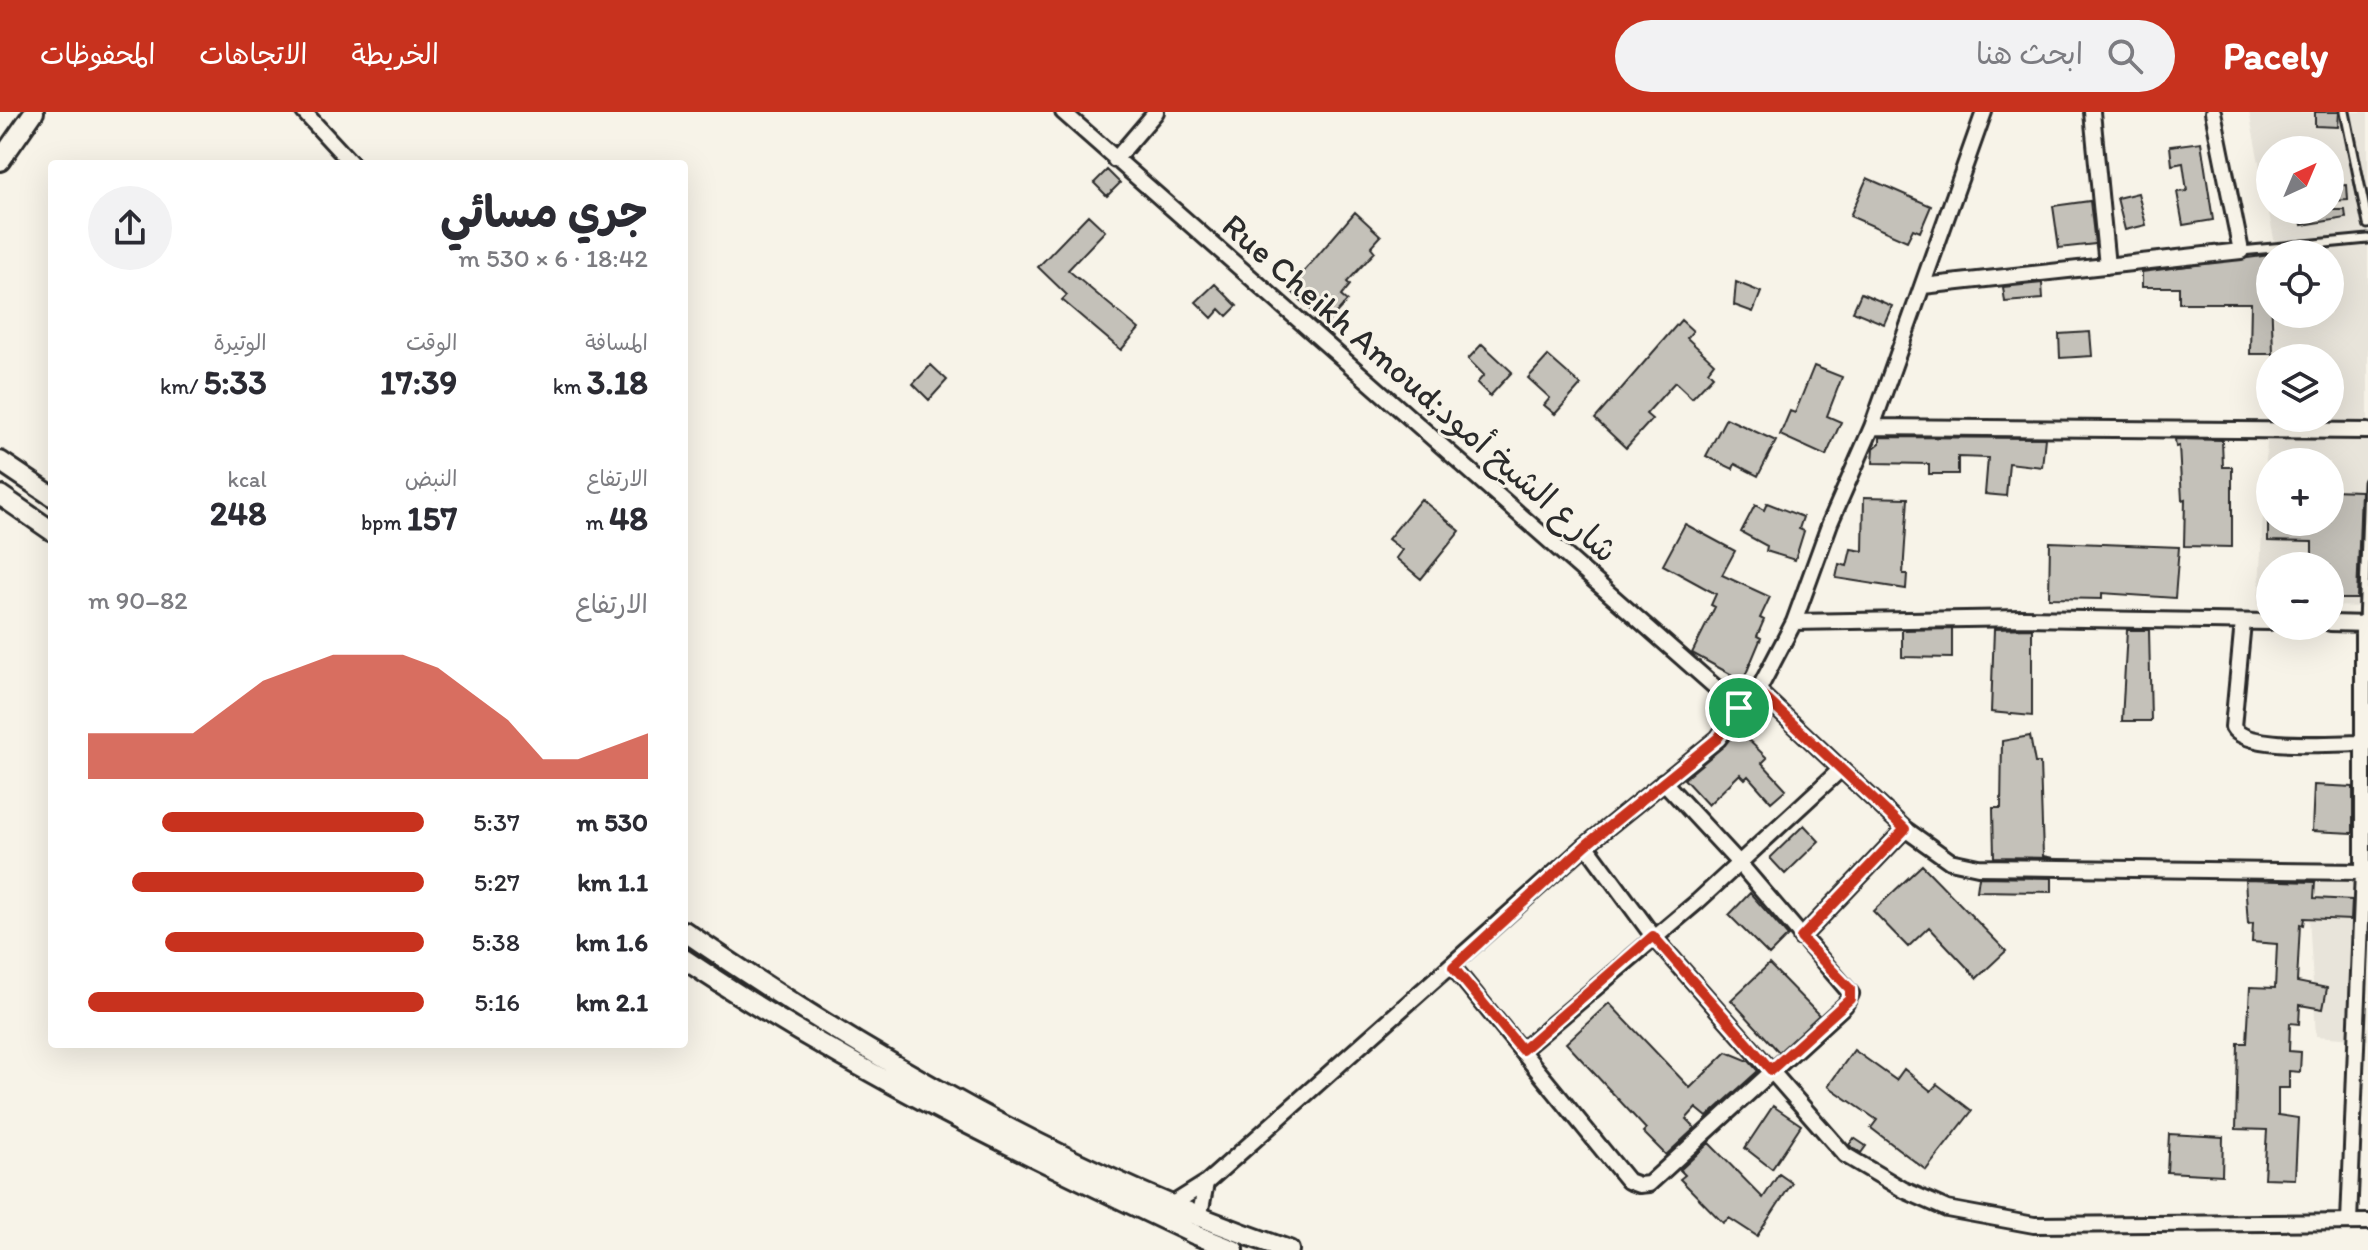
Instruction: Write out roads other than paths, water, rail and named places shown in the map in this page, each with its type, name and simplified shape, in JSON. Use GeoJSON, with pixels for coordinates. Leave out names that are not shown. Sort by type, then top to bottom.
{"type":"FeatureCollection","features":[{"type":"Feature","properties":{"kind":"street"},"geometry":{"type":"LineString","coordinates":[[0,161],[34,112]]}},
{"type":"Feature","properties":{"kind":"street"},"geometry":{"type":"LineString","coordinates":[[304,112],[348,160]]}},
{"type":"Feature","properties":{"kind":"street","name":"Rue Cheikh Amoud;شارع الشيخ أمود"},"geometry":{"type":"LineString","coordinates":[[1063,112],[1739,708]]}},
{"type":"Feature","properties":{"kind":"street"},"geometry":{"type":"LineString","coordinates":[[1115,160],[1156,112]]}},
{"type":"Feature","properties":{"kind":"street"},"geometry":{"type":"LineString","coordinates":[[1171,1205],[1206,1183],[1312,1086],[1453,967],[1586,845],[1718,738],[1739,708],[1758,691],[1794,622],[1830,523],[1872,427],[1984,112]]}},
{"type":"Feature","properties":{"kind":"street"},"geometry":{"type":"LineString","coordinates":[[2092,112],[2107,266]]}},
{"type":"Feature","properties":{"kind":"street"},"geometry":{"type":"LineString","coordinates":[[1923,286],[2241,251],[2213,112]]}},
{"type":"Feature","properties":{"kind":"street"},"geometry":{"type":"LineString","coordinates":[[1872,427],[2368,431]]}},
{"type":"Feature","properties":{"kind":"street"},"geometry":{"type":"LineString","coordinates":[[0,461],[48,493]]}},
{"type":"Feature","properties":{"kind":"street"},"geometry":{"type":"LineString","coordinates":[[0,495],[48,528]]}},
{"type":"Feature","properties":{"kind":"street"},"geometry":{"type":"LineString","coordinates":[[1794,622],[2023,618],[2256,622]]}},
{"type":"Feature","properties":{"kind":"street"},"geometry":{"type":"LineString","coordinates":[[2243,622],[2233,727],[2237,734],[2296,744],[2365,742]]}},
{"type":"Feature","properties":{"kind":"street"},"geometry":{"type":"LineString","coordinates":[[2344,623],[2365,624],[2363,1046],[2349,1222]]}},
{"type":"Feature","properties":{"kind":"street"},"geometry":{"type":"LineString","coordinates":[[1758,691],[1905,829],[1950,861],[1978,867],[2365,872]]}},
{"type":"Feature","properties":{"kind":"street"},"geometry":{"type":"LineString","coordinates":[[1522,1050],[1739,863],[1840,770]]}},
{"type":"Feature","properties":{"kind":"street"},"geometry":{"type":"LineString","coordinates":[[1453,967],[1628,1181],[1639,1185],[1649,1184],[1850,999],[1850,989],[1663,781]]}},
{"type":"Feature","properties":{"kind":"street"},"geometry":{"type":"LineString","coordinates":[[1801,938],[1905,829]]}},
{"type":"Feature","properties":{"kind":"street"},"geometry":{"type":"LineString","coordinates":[[1586,845],[1653,936],[1845,1155],[1904,1190],[1947,1209],[2034,1225],[2368,1222]]}},
{"type":"Feature","properties":{"kind":"street"},"geometry":{"type":"LineString","coordinates":[[688,934],[760,983],[910,1075],[1199,1219],[1289,1250]]}},
{"type":"Feature","properties":{"kind":"street"},"geometry":{"type":"LineString","coordinates":[[688,962],[746,1001],[900,1092],[1142,1210],[1234,1250]]}},
{"type":"Feature","properties":{"kind":"street"},"geometry":{"type":"LineString","coordinates":[[1199,1219],[1206,1183]]}},
{"type":"Feature","properties":{"kind":"lane"},"geometry":{"type":"LineString","coordinates":[[2345,112],[2368,224]]}},
{"type":"Feature","properties":{"kind":"lane"},"geometry":{"type":"LineString","coordinates":[[2241,251],[2368,239]]}},
{"type":"Feature","properties":{"kind":"lane"},"geometry":{"type":"LineString","coordinates":[[2365,624],[2368,482]]}}]}
